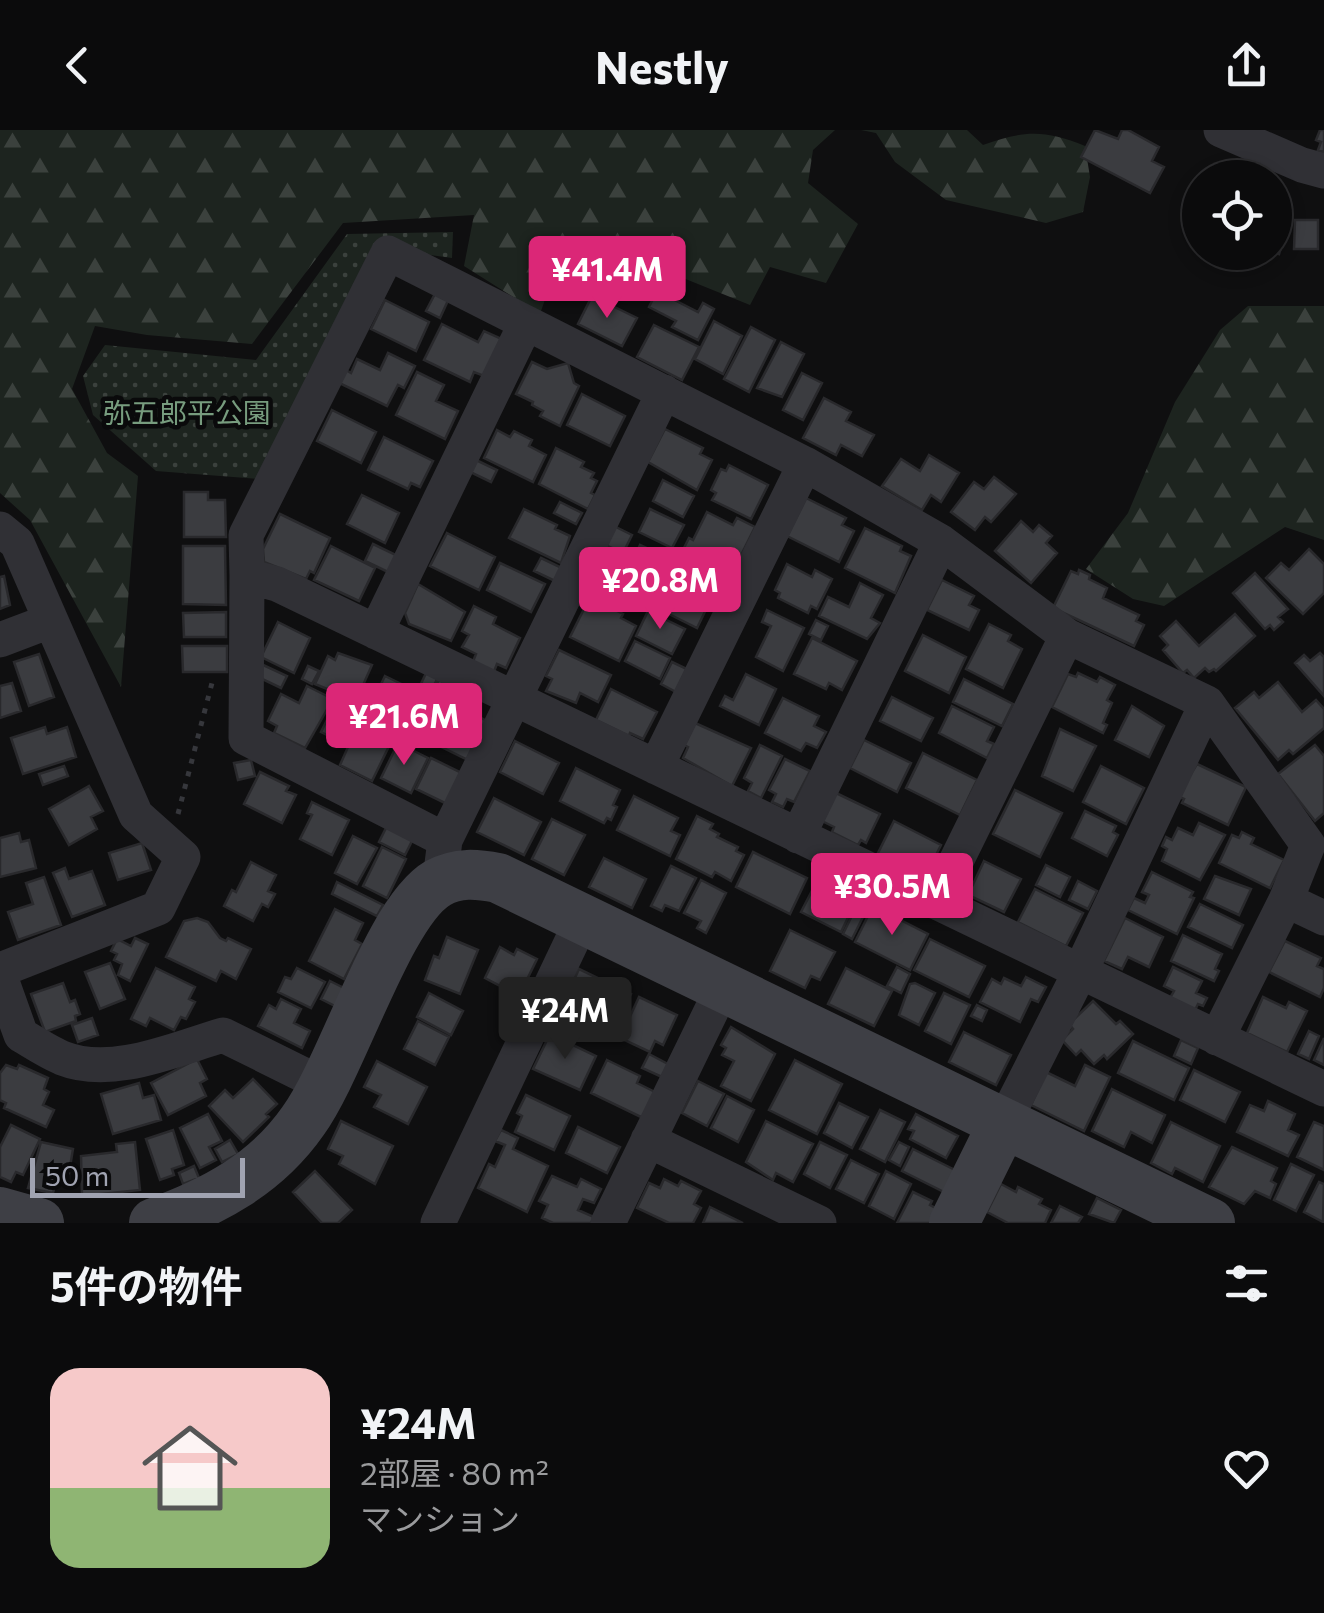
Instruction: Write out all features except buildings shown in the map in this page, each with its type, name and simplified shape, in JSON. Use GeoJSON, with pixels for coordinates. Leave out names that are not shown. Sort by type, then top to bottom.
{"type":"FeatureCollection","features":[{"type":"Feature","properties":{"kind":"street"},"geometry":{"type":"LineString","coordinates":[[1221,130],[1324,171]]}},
{"type":"Feature","properties":{"kind":"street"},"geometry":{"type":"LineString","coordinates":[[1210,1223],[498,878],[471,873],[443,861],[246,738],[246,535],[388,253],[805,464],[941,542],[1067,636],[1207,703],[1308,845],[1286,900],[1217,1038]]}},
{"type":"Feature","properties":{"kind":"street"},"geometry":{"type":"LineString","coordinates":[[376,632],[526,323]]}},
{"type":"Feature","properties":{"kind":"street"},"geometry":{"type":"LineString","coordinates":[[154,1223],[203,1205],[242,1183],[302,1123],[326,1086],[401,924],[443,861],[514,699],[664,392]]}},
{"type":"Feature","properties":{"kind":"street"},"geometry":{"type":"LineString","coordinates":[[656,767],[805,464]]}},
{"type":"Feature","properties":{"kind":"street"},"geometry":{"type":"LineString","coordinates":[[0,529],[17,543],[136,816],[183,857],[158,908],[0,973],[10,1039],[64,1059],[100,1066],[224,1035],[326,1086]]}},
{"type":"Feature","properties":{"kind":"street"},"geometry":{"type":"LineString","coordinates":[[798,836],[941,542]]}},
{"type":"Feature","properties":{"kind":"street"},"geometry":{"type":"LineString","coordinates":[[247,576],[278,584],[1324,1089]]}},
{"type":"Feature","properties":{"kind":"street"},"geometry":{"type":"LineString","coordinates":[[0,640],[50,621]]}},
{"type":"Feature","properties":{"kind":"street"},"geometry":{"type":"LineString","coordinates":[[936,902],[1067,636]]}},
{"type":"Feature","properties":{"kind":"street"},"geometry":{"type":"LineString","coordinates":[[954,1223],[1080,972],[1207,703]]}},
{"type":"Feature","properties":{"kind":"street"},"geometry":{"type":"LineString","coordinates":[[1286,900],[1324,918]]}},
{"type":"Feature","properties":{"kind":"street"},"geometry":{"type":"LineString","coordinates":[[438,1223],[582,920]]}},
{"type":"Feature","properties":{"kind":"street"},"geometry":{"type":"LineString","coordinates":[[608,1223],[722,989]]}},
{"type":"Feature","properties":{"kind":"street"},"geometry":{"type":"LineString","coordinates":[[648,1140],[796,1218]]}},
{"type":"Feature","properties":{"kind":"street"},"geometry":{"type":"LineString","coordinates":[[0,1212],[39,1223]]}},
{"type":"Feature","properties":{"kind":"path"},"geometry":{"type":"LineString","coordinates":[[170,846],[214,678],[245,684]]}},
{"type":"Feature","properties":{"kind":"green space"},"geometry":{"type":"Polygon","coordinates":[[[0,130],[835,130],[813,150],[808,183],[858,224],[826,283],[770,267],[750,305],[589,240],[561,253],[540,314],[464,266],[474,215],[343,223],[252,344],[147,335],[95,326],[72,389],[107,453],[138,476],[121,687],[30,520],[0,493],[0,130]]]}},
{"type":"Feature","properties":{"kind":"green space"},"geometry":{"type":"Polygon","coordinates":[[[861,130],[967,130],[983,145],[1034,134],[1085,146],[1090,177],[1083,212],[1046,223],[946,200],[895,162],[876,133],[861,130]]]}},
{"type":"Feature","properties":{"kind":"green space","name":"弥五郎平公園"},"geometry":{"type":"Polygon","coordinates":[[[453,232],[452,258],[372,247],[258,479],[156,471],[93,415],[83,376],[105,345],[256,360],[347,234],[453,232]]]}},
{"type":"Feature","properties":{"kind":"green space"},"geometry":{"type":"Polygon","coordinates":[[[1248,306],[1324,306],[1324,540],[1285,527],[1164,606],[1133,599],[1086,569],[1128,513],[1175,402],[1220,330],[1248,306]]]}}]}
